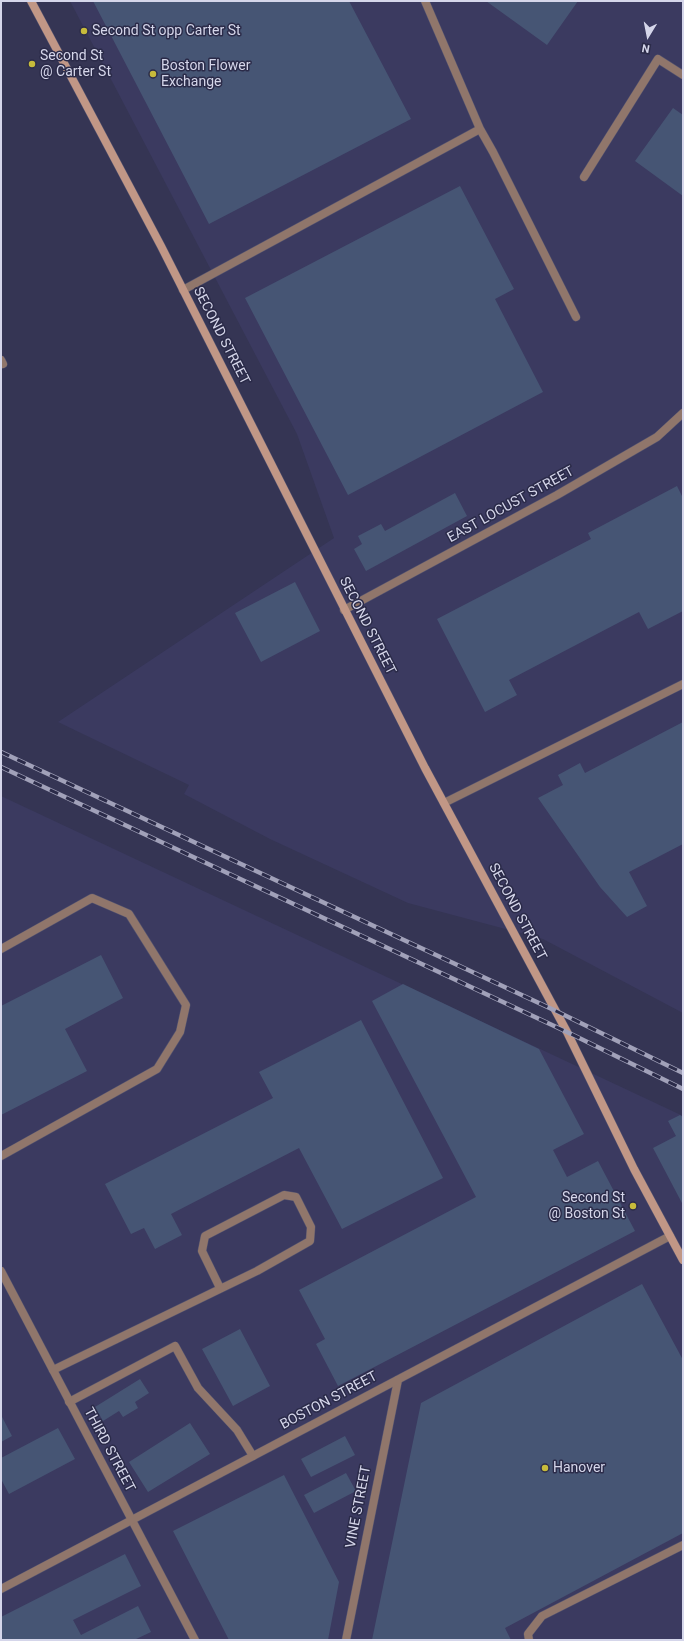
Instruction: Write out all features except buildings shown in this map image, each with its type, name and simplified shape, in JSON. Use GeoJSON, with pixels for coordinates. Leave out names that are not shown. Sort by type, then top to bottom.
{"type":"FeatureCollection","features":[{"type":"Feature","properties":{"kind":"main road","name":"SECOND STREET"},"geometry":{"type":"LineString","coordinates":[[31,1],[183,290],[344,610],[444,803],[560,1018],[683,1260]]}},
{"type":"Feature","properties":{"kind":"street"},"geometry":{"type":"LineString","coordinates":[[425,1],[480,129],[576,317]]}},
{"type":"Feature","properties":{"kind":"street"},"geometry":{"type":"LineString","coordinates":[[584,177],[658,59],[683,75]]}},
{"type":"Feature","properties":{"kind":"street"},"geometry":{"type":"LineString","coordinates":[[183,290],[480,129]]}},
{"type":"Feature","properties":{"kind":"street","name":"EAST LOCUST STREET"},"geometry":{"type":"LineString","coordinates":[[344,610],[557,496],[650,441],[665,431],[683,413]]}},
{"type":"Feature","properties":{"kind":"street"},"geometry":{"type":"LineString","coordinates":[[444,803],[683,684]]}},
{"type":"Feature","properties":{"kind":"street"},"geometry":{"type":"LineString","coordinates":[[1,949],[92,898],[129,914],[186,1005],[180,1032],[157,1069],[1,1156]]}},
{"type":"Feature","properties":{"kind":"street"},"geometry":{"type":"LineString","coordinates":[[53,1370],[257,1271],[310,1241],[311,1227],[296,1197],[284,1195],[205,1236],[202,1251],[220,1288]]}},
{"type":"Feature","properties":{"kind":"street","name":"BOSTON STREET"},"geometry":{"type":"LineString","coordinates":[[1,1589],[670,1236]]}},
{"type":"Feature","properties":{"kind":"street","name":"THIRD STREET"},"geometry":{"type":"LineString","coordinates":[[1,1271],[195,1640]]}},
{"type":"Feature","properties":{"kind":"street"},"geometry":{"type":"LineString","coordinates":[[70,1402],[175,1346],[198,1388],[237,1430],[253,1456]]}},
{"type":"Feature","properties":{"kind":"street","name":"VINE STREET"},"geometry":{"type":"LineString","coordinates":[[346,1640],[398,1380]]}},
{"type":"Feature","properties":{"kind":"street"},"geometry":{"type":"LineString","coordinates":[[529,1640],[528,1634],[542,1616],[683,1545]]}},
{"type":"Feature","properties":{"kind":"shaded area"},"geometry":{"type":"Polygon","coordinates":[[[70,1],[683,1],[683,1013],[543,939],[408,903],[270,839],[184,794],[189,785],[58,722],[334,538],[297,434],[70,1]]]}},
{"type":"Feature","properties":{"kind":"shaded area"},"geometry":{"type":"Polygon","coordinates":[[[1,796],[683,1116],[683,1640],[1,1640],[1,796]]]}},
{"type":"Feature","properties":{"kind":"railway"},"geometry":{"type":"LineString","coordinates":[[1,752],[556,1011],[683,1073]]}},
{"type":"Feature","properties":{"kind":"railway"},"geometry":{"type":"LineString","coordinates":[[1,767],[567,1032],[683,1089]]}},
{"type":"Feature","properties":{"kind":"place","name":"Second St opp Carter St"},"geometry":{"type":"Point","coordinates":[84,31]}},
{"type":"Feature","properties":{"kind":"place","name":"Second St @ Carter St"},"geometry":{"type":"Point","coordinates":[32,64]}},
{"type":"Feature","properties":{"kind":"place","name":"Boston Flower Exchange"},"geometry":{"type":"Point","coordinates":[153,74]}},
{"type":"Feature","properties":{"kind":"place","name":"Second St @ Boston St"},"geometry":{"type":"Point","coordinates":[633,1206]}},
{"type":"Feature","properties":{"kind":"place","name":"Hanover"},"geometry":{"type":"Point","coordinates":[545,1468]}}]}
